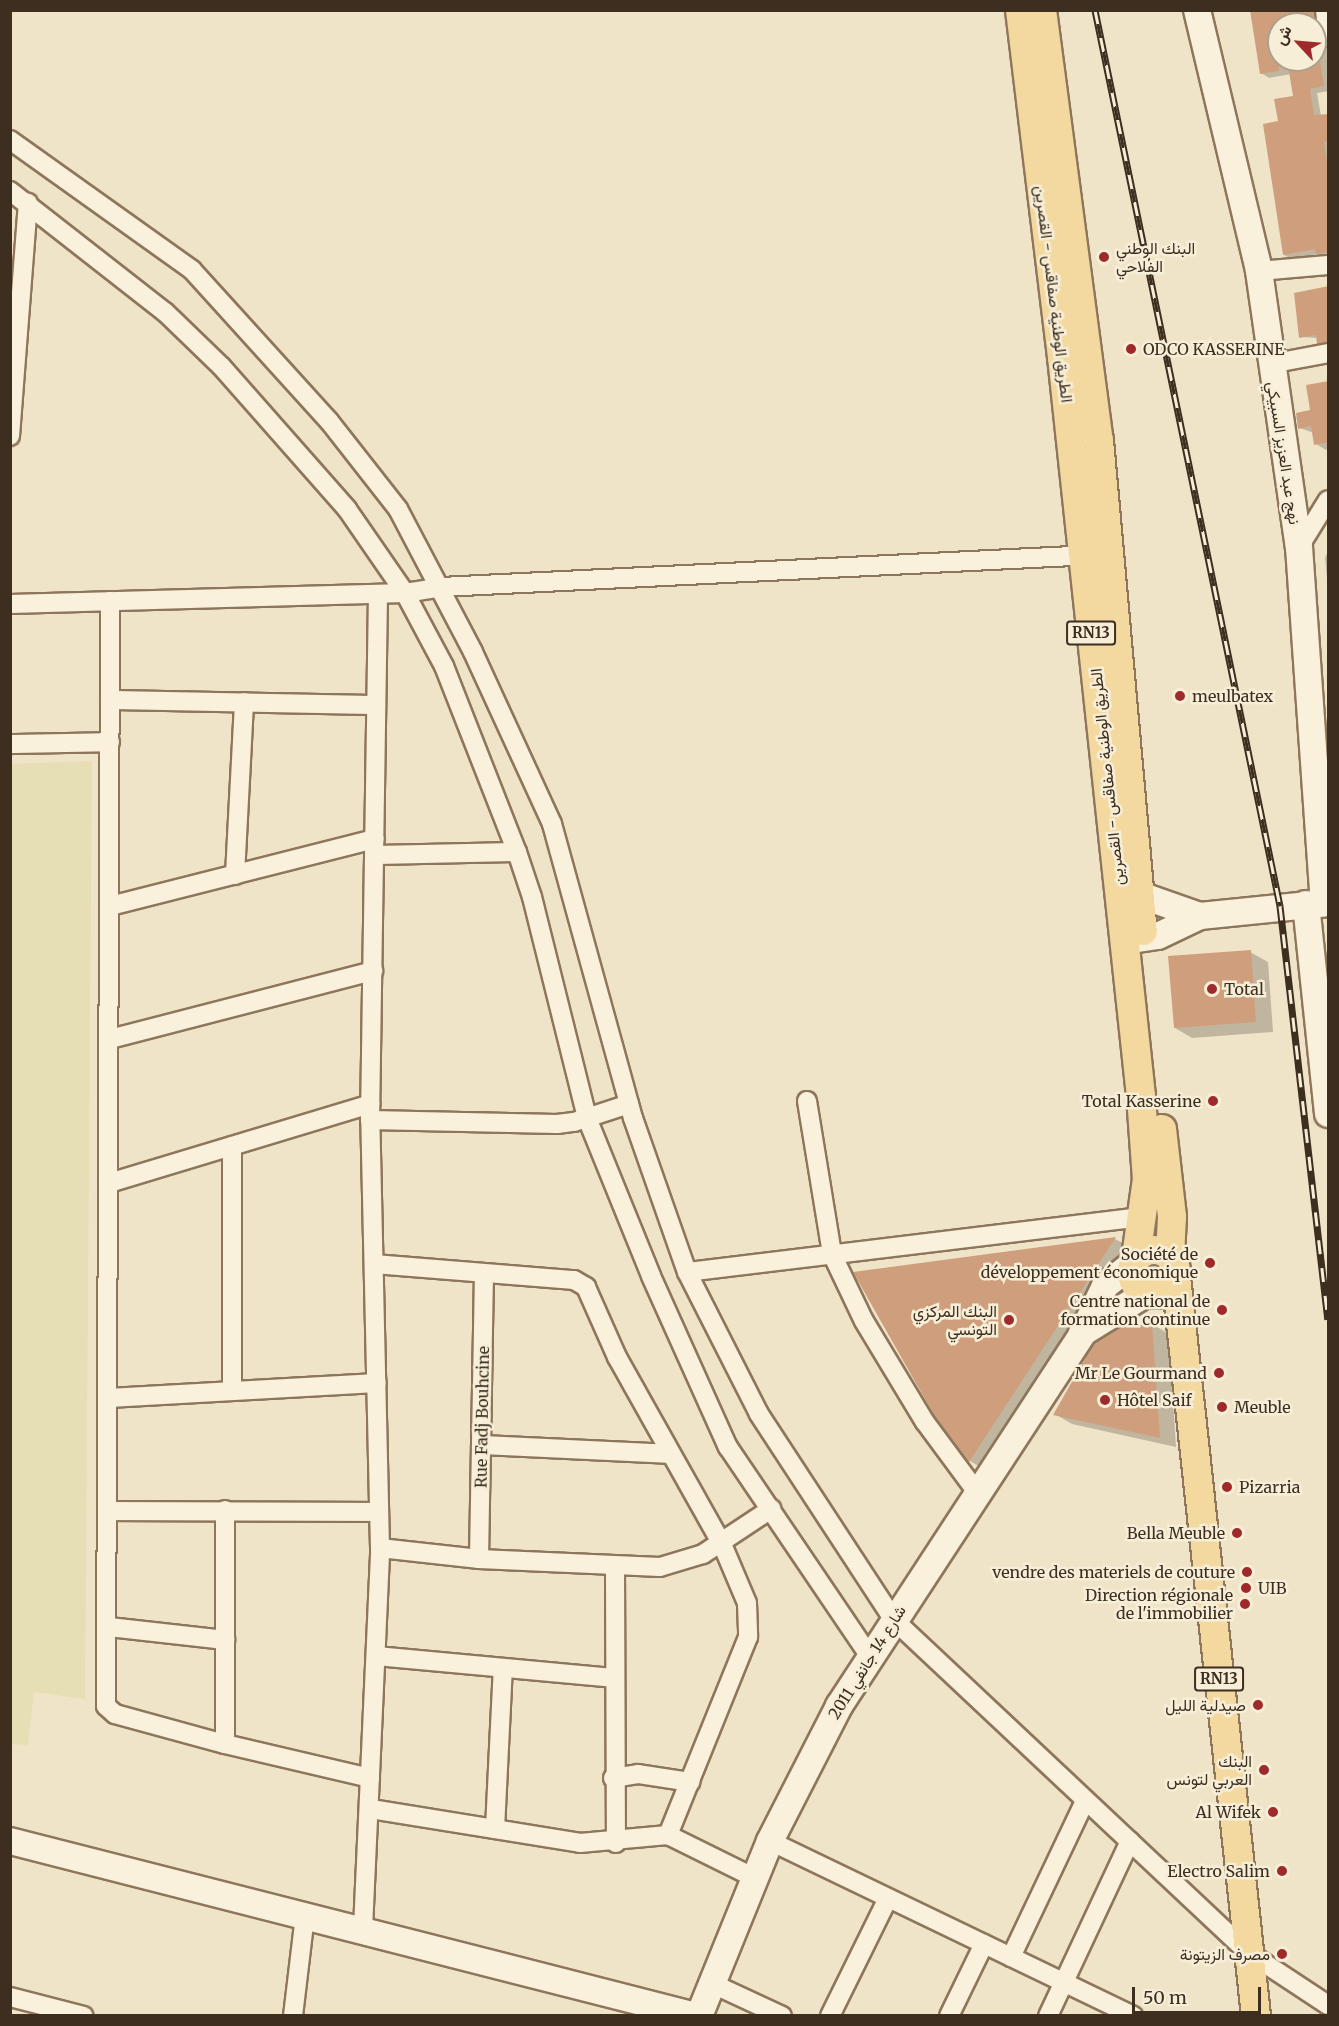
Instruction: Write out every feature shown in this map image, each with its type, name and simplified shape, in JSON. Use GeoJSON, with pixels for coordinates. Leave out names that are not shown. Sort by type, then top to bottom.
{"type":"FeatureCollection","features":[{"type":"Feature","properties":{"kind":"main road","name":"الطريق الوطنية صفاقس - القصرين"},"geometry":{"type":"LineString","coordinates":[[1020,10],[1039,61]]}},
{"type":"Feature","properties":{"kind":"main road","name":"الطريق الوطنية صفاقس - القصرين"},"geometry":{"type":"LineString","coordinates":[[1042,10],[1039,61],[1068,301],[1135,940],[1172,1217],[1173,1266],[1245,1885],[1256,2016]]}},
{"type":"Feature","properties":{"kind":"main road","name":"الطريق الوطنية صفاقس - القصرين"},"geometry":{"type":"LineString","coordinates":[[1135,940],[1147,1179],[1135,1260]]}},
{"type":"Feature","properties":{"kind":"main road"},"geometry":{"type":"LineString","coordinates":[[1135,1260],[1157,1249],[1173,1266],[1168,1289],[1150,1294]]}},
{"type":"Feature","properties":{"kind":"main road","name":"RN13"},"geometry":{"type":"LineString","coordinates":[[1135,1260],[1132,1278],[1150,1294]]}},
{"type":"Feature","properties":{"kind":"main road","name":"الطريق الوطنية صفاقس - القصرين"},"geometry":{"type":"LineString","coordinates":[[1150,1294],[1168,1311],[1182,1343]]}},
{"type":"Feature","properties":{"kind":"street","name":"نهج عبد العزيز السبيكي"},"geometry":{"type":"LineString","coordinates":[[1197,10],[1259,272],[1270,364],[1299,547],[1320,903],[1329,1114]]}},
{"type":"Feature","properties":{"kind":"street"},"geometry":{"type":"LineString","coordinates":[[1326,10],[1329,37]]}},
{"type":"Feature","properties":{"kind":"street"},"geometry":{"type":"LineString","coordinates":[[10,140],[192,270],[329,421],[398,509],[441,587],[552,824],[629,1104],[687,1272],[759,1414],[892,1619],[1249,1953],[1329,2005]]}},
{"type":"Feature","properties":{"kind":"street"},"geometry":{"type":"LineString","coordinates":[[10,191],[165,312],[220,366],[347,509],[405,593],[444,666],[517,852],[532,897],[587,1118],[651,1276],[728,1447],[869,1655]]}},
{"type":"Feature","properties":{"kind":"street"},"geometry":{"type":"LineString","coordinates":[[10,435],[28,203]]}},
{"type":"Feature","properties":{"kind":"street"},"geometry":{"type":"LineString","coordinates":[[1259,272],[1329,265]]}},
{"type":"Feature","properties":{"kind":"street"},"geometry":{"type":"LineString","coordinates":[[1270,364],[1329,353]]}},
{"type":"Feature","properties":{"kind":"street"},"geometry":{"type":"LineString","coordinates":[[1299,547],[1328,502]]}},
{"type":"Feature","properties":{"kind":"street"},"geometry":{"type":"LineString","coordinates":[[10,604],[405,593],[441,587],[1094,555]]}},
{"type":"Feature","properties":{"kind":"street"},"geometry":{"type":"LineString","coordinates":[[363,1929],[371,1809],[370,1778],[380,1548],[370,1112],[378,594]]}},
{"type":"Feature","properties":{"kind":"street"},"geometry":{"type":"LineString","coordinates":[[110,601],[107,1710],[225,1744],[370,1778]]}},
{"type":"Feature","properties":{"kind":"street"},"geometry":{"type":"LineString","coordinates":[[110,700],[376,705]]}},
{"type":"Feature","properties":{"kind":"street"},"geometry":{"type":"LineString","coordinates":[[235,874],[244,702]]}},
{"type":"Feature","properties":{"kind":"street"},"geometry":{"type":"LineString","coordinates":[[10,744],[110,742]]}},
{"type":"Feature","properties":{"kind":"street"},"geometry":{"type":"LineString","coordinates":[[110,906],[235,874],[374,847],[517,852]]}},
{"type":"Feature","properties":{"kind":"street"},"geometry":{"type":"LineString","coordinates":[[1130,896],[1200,916]]}},
{"type":"Feature","properties":{"kind":"street"},"geometry":{"type":"LineString","coordinates":[[1135,940],[1200,916],[1320,903]]}},
{"type":"Feature","properties":{"kind":"street"},"geometry":{"type":"LineString","coordinates":[[110,1039],[373,971]]}},
{"type":"Feature","properties":{"kind":"street"},"geometry":{"type":"LineString","coordinates":[[807,1101],[832,1254],[870,1331],[925,1422],[975,1491]]}},
{"type":"Feature","properties":{"kind":"street"},"geometry":{"type":"LineString","coordinates":[[109,1183],[232,1146],[370,1112],[557,1124],[587,1118],[629,1104]]}},
{"type":"Feature","properties":{"kind":"street"},"geometry":{"type":"LineString","coordinates":[[232,1146],[232,1390]]}},
{"type":"Feature","properties":{"kind":"street"},"geometry":{"type":"LineString","coordinates":[[687,1272],[1143,1217]]}},
{"type":"Feature","properties":{"kind":"street","name":"شارع 14 جانفي 2011"},"geometry":{"type":"LineString","coordinates":[[698,2016],[770,1841],[794,1789],[869,1655],[975,1491],[1082,1334],[1106,1286],[1135,1260]]}},
{"type":"Feature","properties":{"kind":"street"},"geometry":{"type":"LineString","coordinates":[[374,1264],[484,1275],[574,1280],[586,1287],[617,1357],[669,1454],[722,1544],[747,1603],[750,1627],[668,1835]]}},
{"type":"Feature","properties":{"kind":"street","name":"Rue Fadj Bouhcine"},"geometry":{"type":"LineString","coordinates":[[479,1559],[484,1275]]}},
{"type":"Feature","properties":{"kind":"street","name":"شارع 14 جانفي 2011"},"geometry":{"type":"LineString","coordinates":[[1082,1334],[1150,1294]]}},
{"type":"Feature","properties":{"kind":"street"},"geometry":{"type":"LineString","coordinates":[[109,1398],[377,1383]]}},
{"type":"Feature","properties":{"kind":"street"},"geometry":{"type":"LineString","coordinates":[[481,1445],[669,1454]]}},
{"type":"Feature","properties":{"kind":"street"},"geometry":{"type":"LineString","coordinates":[[380,1548],[479,1559],[615,1567],[684,1563],[722,1544],[771,1509]]}},
{"type":"Feature","properties":{"kind":"street"},"geometry":{"type":"LineString","coordinates":[[109,1510],[379,1512]]}},
{"type":"Feature","properties":{"kind":"street"},"geometry":{"type":"LineString","coordinates":[[225,1510],[225,1744]]}},
{"type":"Feature","properties":{"kind":"street"},"geometry":{"type":"LineString","coordinates":[[615,1567],[612,1678],[616,1843]]}},
{"type":"Feature","properties":{"kind":"street"},"geometry":{"type":"LineString","coordinates":[[109,1627],[225,1640]]}},
{"type":"Feature","properties":{"kind":"street"},"geometry":{"type":"LineString","coordinates":[[377,1656],[612,1678]]}},
{"type":"Feature","properties":{"kind":"street"},"geometry":{"type":"LineString","coordinates":[[495,1829],[503,1668]]}},
{"type":"Feature","properties":{"kind":"street"},"geometry":{"type":"LineString","coordinates":[[613,1778],[638,1774],[690,1782]]}},
{"type":"Feature","properties":{"kind":"street"},"geometry":{"type":"LineString","coordinates":[[1011,1957],[1085,1801]]}},
{"type":"Feature","properties":{"kind":"street"},"geometry":{"type":"LineString","coordinates":[[371,1809],[580,1843],[616,1843],[668,1835],[755,1878]]}},
{"type":"Feature","properties":{"kind":"street"},"geometry":{"type":"LineString","coordinates":[[10,1841],[698,2016]]}},
{"type":"Feature","properties":{"kind":"street"},"geometry":{"type":"LineString","coordinates":[[770,1841],[1128,2014]]}},
{"type":"Feature","properties":{"kind":"street"},"geometry":{"type":"LineString","coordinates":[[1048,2016],[1130,1841]]}},
{"type":"Feature","properties":{"kind":"street"},"geometry":{"type":"LineString","coordinates":[[831,2016],[888,1898]]}},
{"type":"Feature","properties":{"kind":"street"},"geometry":{"type":"LineString","coordinates":[[293,2016],[304,1916]]}},
{"type":"Feature","properties":{"kind":"street"},"geometry":{"type":"LineString","coordinates":[[949,2016],[984,1944]]}},
{"type":"Feature","properties":{"kind":"street"},"geometry":{"type":"LineString","coordinates":[[713,1984],[782,2016]]}},
{"type":"Feature","properties":{"kind":"street"},"geometry":{"type":"LineString","coordinates":[[10,1997],[84,2016]]}},
{"type":"Feature","properties":{"kind":"shaded area"},"geometry":{"type":"Polygon","coordinates":[[[92,761],[85,1699],[34,1692],[28,1745],[11,1744],[11,764],[92,761]]]}},
{"type":"Feature","properties":{"kind":"building"},"geometry":{"type":"Polygon","coordinates":[[[1250,10],[1314,10],[1314,12],[1267,12],[1267,72],[1273,72],[1260,74],[1250,10]]]}},
{"type":"Feature","properties":{"kind":"building"},"geometry":{"type":"Polygon","coordinates":[[[1289,72],[1322,72],[1324,86],[1310,89],[1314,115],[1329,114],[1329,141],[1324,142],[1329,174],[1329,252],[1316,254],[1315,249],[1283,255],[1263,124],[1278,121],[1274,99],[1293,96],[1289,72]]]}},
{"type":"Feature","properties":{"kind":"building"},"geometry":{"type":"Polygon","coordinates":[[[1329,286],[1329,342],[1317,344],[1316,335],[1299,338],[1294,293],[1329,286]]]}},
{"type":"Feature","properties":{"kind":"building"},"geometry":{"type":"Polygon","coordinates":[[[1329,381],[1329,442],[1314,445],[1311,426],[1298,429],[1296,413],[1310,410],[1306,385],[1329,381]]]}},
{"type":"Feature","properties":{"kind":"building"},"geometry":{"type":"Polygon","coordinates":[[[1251,950],[1256,1022],[1174,1028],[1168,956],[1251,950]]]}},
{"type":"Feature","properties":{"kind":"building"},"geometry":{"type":"Polygon","coordinates":[[[1116,1237],[969,1462],[935,1417],[853,1272],[1116,1237]]]}},
{"type":"Feature","properties":{"kind":"building"},"geometry":{"type":"Polygon","coordinates":[[[1152,1323],[1160,1438],[1053,1415],[1094,1343],[1119,1328],[1152,1323]]]}},
{"type":"Feature","properties":{"kind":"railway"},"geometry":{"type":"LineString","coordinates":[[1095,10],[1280,906],[1328,1319]]}},
{"type":"Feature","properties":{"kind":"place","name":"البنك الوطني الفلاحي"},"geometry":{"type":"Point","coordinates":[1104,257]}},
{"type":"Feature","properties":{"kind":"place","name":"ODCO KASSERINE"},"geometry":{"type":"Point","coordinates":[1131,349]}},
{"type":"Feature","properties":{"kind":"place","name":"meulbatex"},"geometry":{"type":"Point","coordinates":[1180,696]}},
{"type":"Feature","properties":{"kind":"place","name":"Total"},"geometry":{"type":"Point","coordinates":[1212,989]}},
{"type":"Feature","properties":{"kind":"place","name":"Total Kasserine"},"geometry":{"type":"Point","coordinates":[1213,1101]}},
{"type":"Feature","properties":{"kind":"place","name":"Société de développement économique"},"geometry":{"type":"Point","coordinates":[1210,1263]}},
{"type":"Feature","properties":{"kind":"place","name":"Centre national de formation continue"},"geometry":{"type":"Point","coordinates":[1222,1310]}},
{"type":"Feature","properties":{"kind":"place","name":"البنك المركزي التونسي"},"geometry":{"type":"Point","coordinates":[1009,1320]}},
{"type":"Feature","properties":{"kind":"place","name":"Mr Le Gourmand"},"geometry":{"type":"Point","coordinates":[1219,1373]}},
{"type":"Feature","properties":{"kind":"place","name":"Hôtel Saif"},"geometry":{"type":"Point","coordinates":[1105,1400]}},
{"type":"Feature","properties":{"kind":"place","name":"Meuble"},"geometry":{"type":"Point","coordinates":[1222,1407]}},
{"type":"Feature","properties":{"kind":"place","name":"Pizarria"},"geometry":{"type":"Point","coordinates":[1227,1487]}},
{"type":"Feature","properties":{"kind":"place","name":"Bella Meuble"},"geometry":{"type":"Point","coordinates":[1237,1533]}},
{"type":"Feature","properties":{"kind":"place","name":"vendre des materiels de couture"},"geometry":{"type":"Point","coordinates":[1247,1572]}},
{"type":"Feature","properties":{"kind":"place","name":"UIB"},"geometry":{"type":"Point","coordinates":[1246,1588]}},
{"type":"Feature","properties":{"kind":"place","name":"Direction régionale de l'immobilier"},"geometry":{"type":"Point","coordinates":[1245,1604]}},
{"type":"Feature","properties":{"kind":"place","name":"صيدلية الليل"},"geometry":{"type":"Point","coordinates":[1258,1705]}},
{"type":"Feature","properties":{"kind":"place","name":"البنك العربي لتونس"},"geometry":{"type":"Point","coordinates":[1264,1770]}},
{"type":"Feature","properties":{"kind":"place","name":"Al Wifek"},"geometry":{"type":"Point","coordinates":[1273,1812]}},
{"type":"Feature","properties":{"kind":"place","name":"Electro Salim"},"geometry":{"type":"Point","coordinates":[1282,1871]}},
{"type":"Feature","properties":{"kind":"place","name":"مصرف الزيتونة"},"geometry":{"type":"Point","coordinates":[1282,1954]}}]}
